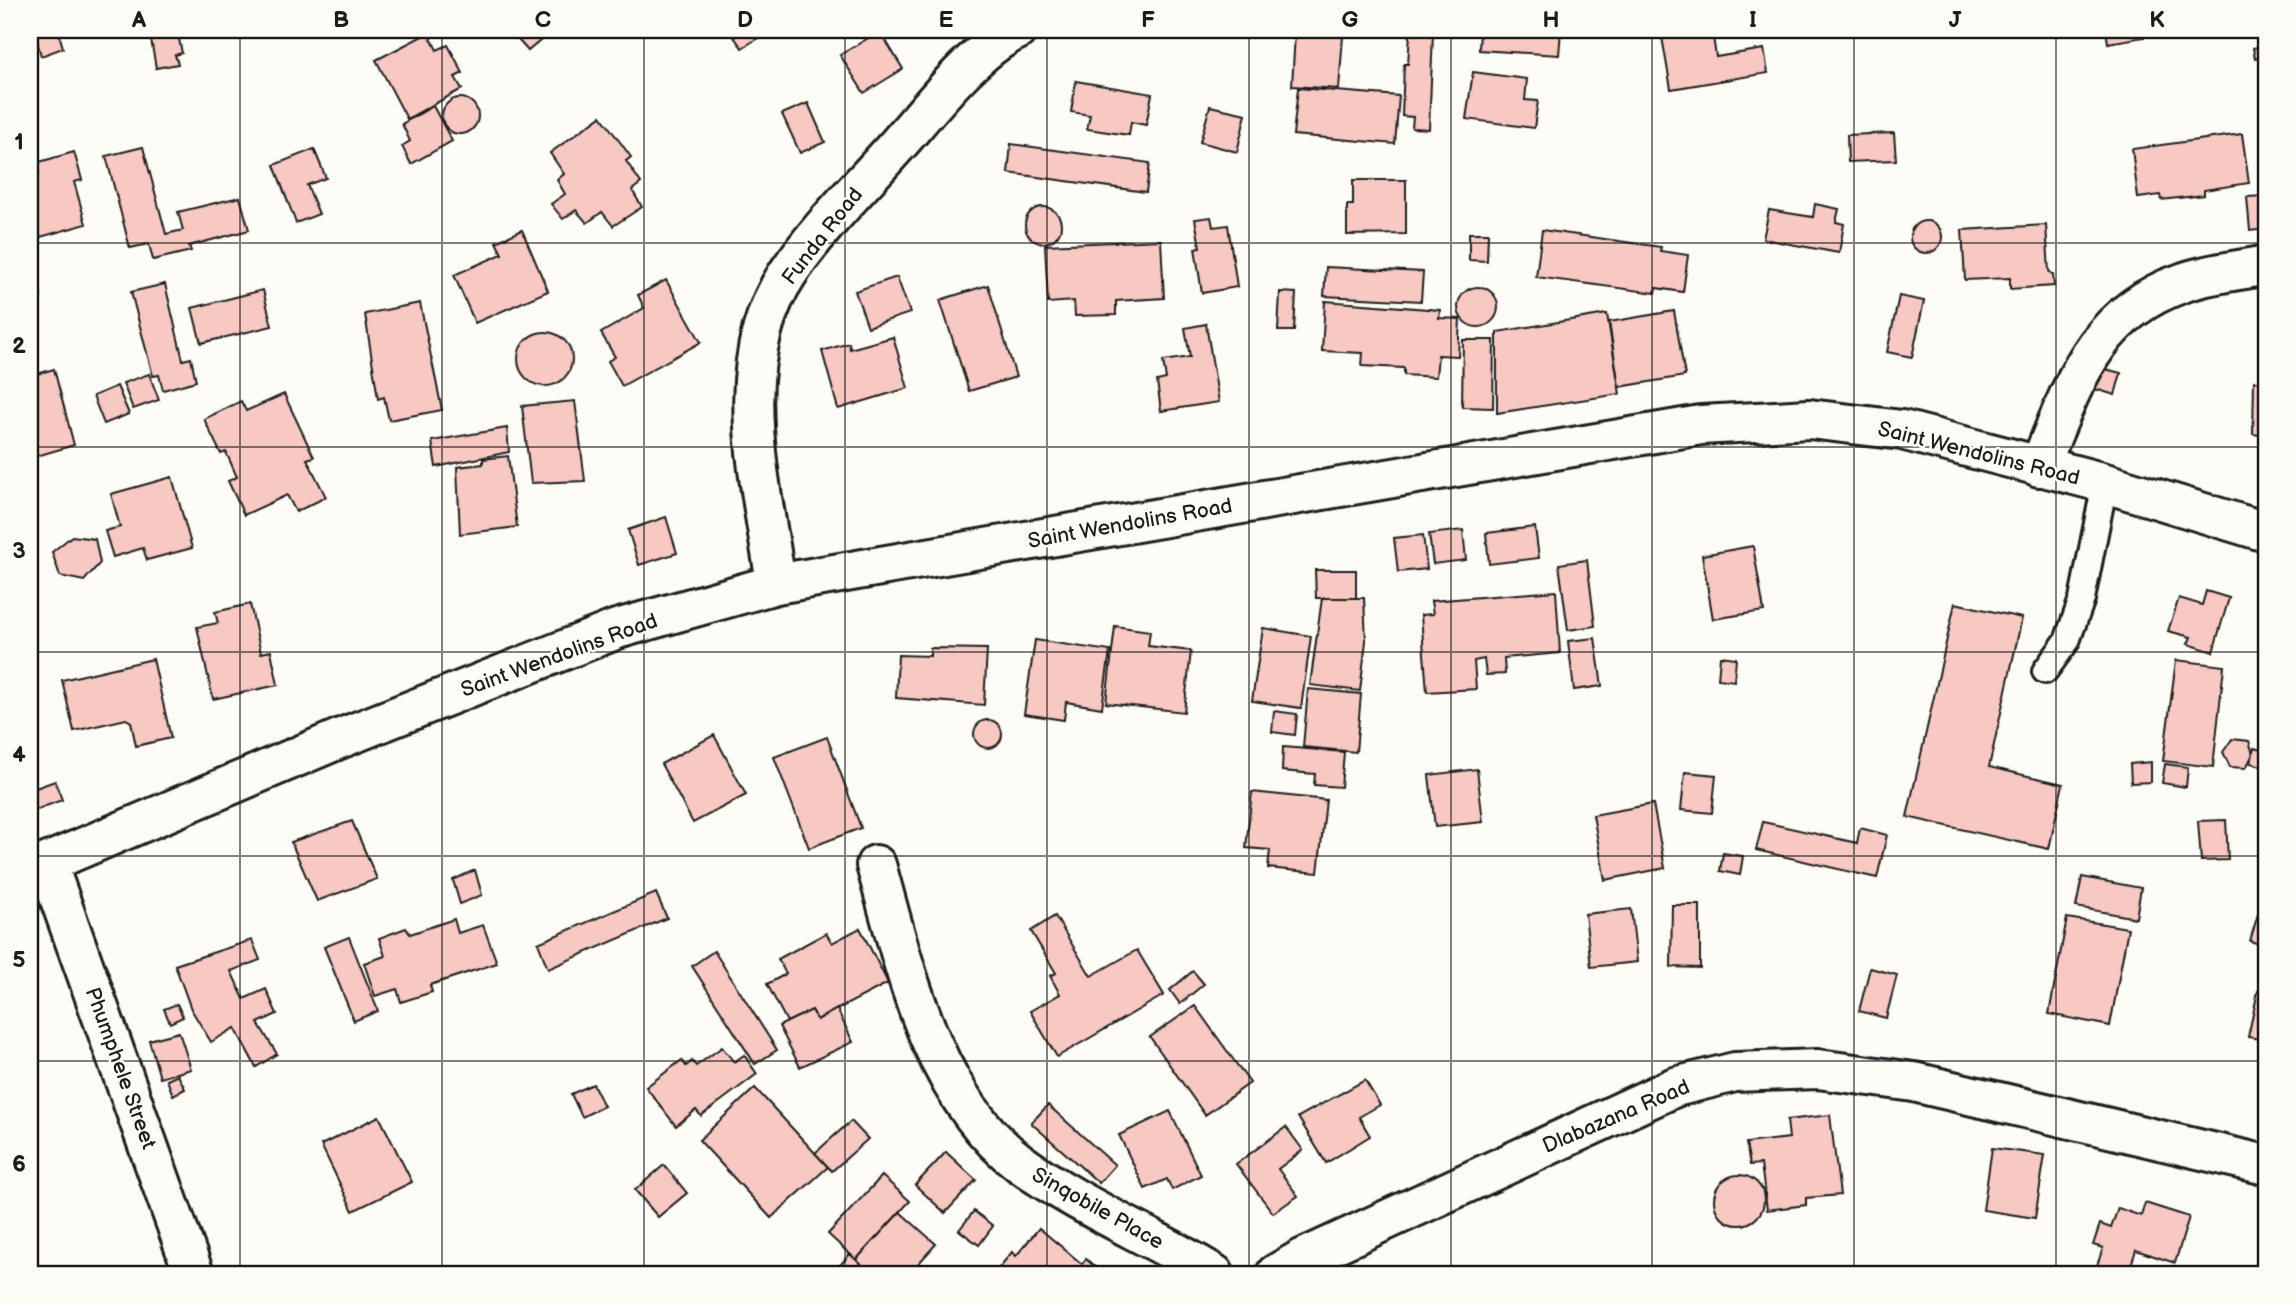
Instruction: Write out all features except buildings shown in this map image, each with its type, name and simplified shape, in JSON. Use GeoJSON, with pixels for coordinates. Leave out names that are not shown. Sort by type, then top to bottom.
{"type":"FeatureCollection","features":[{"type":"Feature","properties":{"kind":"street","name":"Funda Road"},"geometry":{"type":"LineString","coordinates":[[776,584],[752,412],[759,338],[787,274],[828,224],[960,73],[1017,30]]}},
{"type":"Feature","properties":{"kind":"street"},"geometry":{"type":"LineString","coordinates":[[2039,467],[2073,385],[2097,344],[2119,317],[2146,298],[2184,282],[2266,265]]}},
{"type":"Feature","properties":{"kind":"street","name":"Saint Wendolins Road"},"geometry":{"type":"LineString","coordinates":[[38,866],[339,739],[617,629],[776,584],[1701,425],[1809,419],[1889,428],[2105,483],[2266,532]]}},
{"type":"Feature","properties":{"kind":"street","name":"Sinqobile Place"},"geometry":{"type":"LineString","coordinates":[[876,865],[913,997],[947,1074],[985,1130],[1018,1161],[1074,1199],[1214,1274]]}},
{"type":"Feature","properties":{"kind":"street","name":"Phumphele Street"},"geometry":{"type":"LineString","coordinates":[[38,866],[194,1274]]}},
{"type":"Feature","properties":{"kind":"street","name":"Dlabazana Road"},"geometry":{"type":"LineString","coordinates":[[1276,1274],[1413,1207],[1675,1087],[1735,1072],[1818,1069],[1914,1082],[2266,1164]]}},
{"type":"Feature","properties":{"kind":"lane"},"geometry":{"type":"LineString","coordinates":[[2045,671],[2067,641],[2082,599],[2105,483]]}}]}
